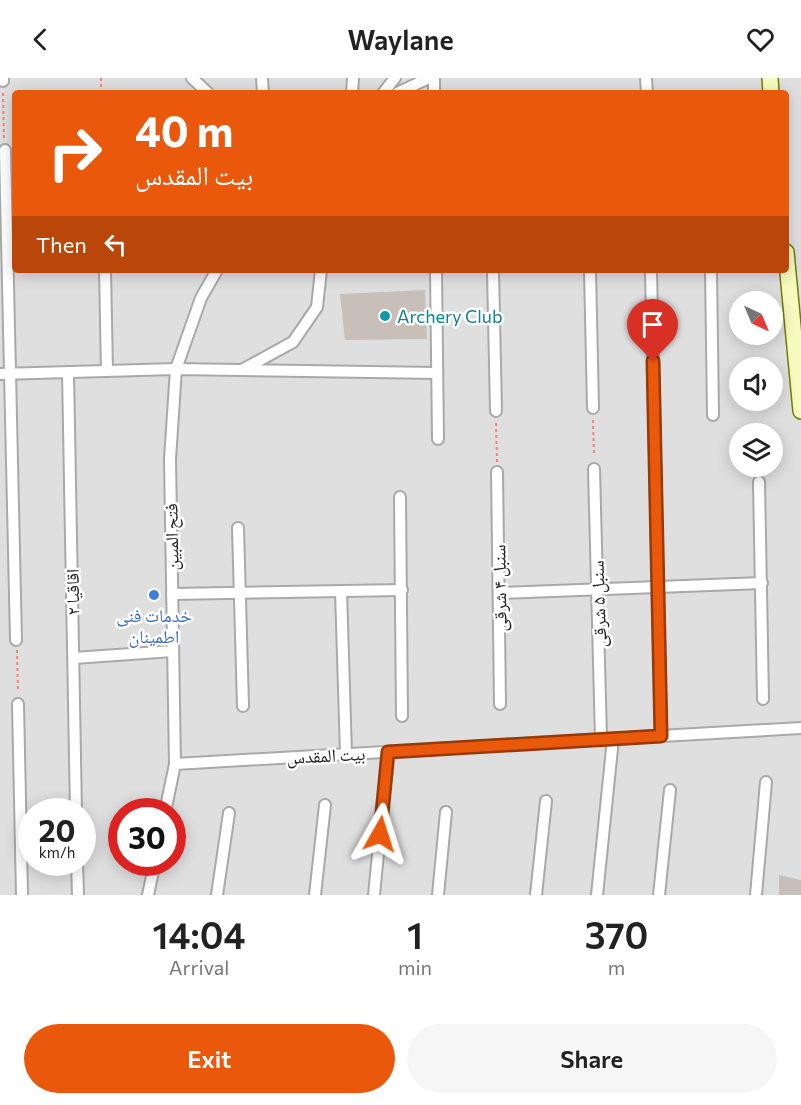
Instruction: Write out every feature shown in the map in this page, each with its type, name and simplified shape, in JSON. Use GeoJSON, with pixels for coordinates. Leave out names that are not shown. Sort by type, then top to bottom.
{"type":"FeatureCollection","features":[{"type":"Feature","properties":{"kind":"main road"},"geometry":{"type":"LineString","coordinates":[[788,273],[801,411]]}},
{"type":"Feature","properties":{"kind":"street"},"geometry":{"type":"LineString","coordinates":[[385,90],[395,78]]}},
{"type":"Feature","properties":{"kind":"street"},"geometry":{"type":"LineString","coordinates":[[404,90],[429,78]]}},
{"type":"Feature","properties":{"kind":"street"},"geometry":{"type":"LineString","coordinates":[[194,79],[204,90]]}},
{"type":"Feature","properties":{"kind":"street"},"geometry":{"type":"LineString","coordinates":[[5,150],[5,374],[16,639]]}},
{"type":"Feature","properties":{"kind":"street"},"geometry":{"type":"LineString","coordinates":[[105,273],[107,371]]}},
{"type":"Feature","properties":{"kind":"street","name":"فتح المبین"},"geometry":{"type":"LineString","coordinates":[[168,798],[175,764],[170,459],[176,369],[201,298],[215,273]]}},
{"type":"Feature","properties":{"kind":"street"},"geometry":{"type":"LineString","coordinates":[[242,370],[293,342],[317,307],[321,273]]}},
{"type":"Feature","properties":{"kind":"street"},"geometry":{"type":"LineString","coordinates":[[436,273],[438,439]]}},
{"type":"Feature","properties":{"kind":"street"},"geometry":{"type":"LineString","coordinates":[[493,273],[496,411]]}},
{"type":"Feature","properties":{"kind":"street"},"geometry":{"type":"LineString","coordinates":[[590,273],[593,408]]}},
{"type":"Feature","properties":{"kind":"street"},"geometry":{"type":"LineString","coordinates":[[651,273],[661,736]]}},
{"type":"Feature","properties":{"kind":"street"},"geometry":{"type":"LineString","coordinates":[[711,273],[713,415]]}},
{"type":"Feature","properties":{"kind":"street"},"geometry":{"type":"LineString","coordinates":[[5,374],[176,369],[437,373]]}},
{"type":"Feature","properties":{"kind":"street","name":"اقاقیا ۲"},"geometry":{"type":"LineString","coordinates":[[68,372],[76,798]]}},
{"type":"Feature","properties":{"kind":"street","name":"سنبل ۵ شرقی"},"geometry":{"type":"LineString","coordinates":[[594,469],[601,739]]}},
{"type":"Feature","properties":{"kind":"street","name":"سنبل ۴ شرقی"},"geometry":{"type":"LineString","coordinates":[[497,472],[500,704]]}},
{"type":"Feature","properties":{"kind":"street"},"geometry":{"type":"LineString","coordinates":[[759,482],[763,699]]}},
{"type":"Feature","properties":{"kind":"street"},"geometry":{"type":"LineString","coordinates":[[400,497],[402,716]]}},
{"type":"Feature","properties":{"kind":"street"},"geometry":{"type":"LineString","coordinates":[[238,528],[243,706]]}},
{"type":"Feature","properties":{"kind":"street"},"geometry":{"type":"LineString","coordinates":[[500,593],[762,583]]}},
{"type":"Feature","properties":{"kind":"street"},"geometry":{"type":"LineString","coordinates":[[172,594],[402,590]]}},
{"type":"Feature","properties":{"kind":"street"},"geometry":{"type":"LineString","coordinates":[[340,591],[346,754]]}},
{"type":"Feature","properties":{"kind":"street"},"geometry":{"type":"LineString","coordinates":[[74,658],[173,651]]}},
{"type":"Feature","properties":{"kind":"street"},"geometry":{"type":"LineString","coordinates":[[18,704],[22,895]]}},
{"type":"Feature","properties":{"kind":"street","name":"بیت المقدس"},"geometry":{"type":"LineString","coordinates":[[175,764],[801,728]]}},
{"type":"Feature","properties":{"kind":"street"},"geometry":{"type":"LineString","coordinates":[[597,895],[614,739]]}},
{"type":"Feature","properties":{"kind":"street"},"geometry":{"type":"LineString","coordinates":[[374,895],[388,752]]}},
{"type":"Feature","properties":{"kind":"street"},"geometry":{"type":"LineString","coordinates":[[756,895],[766,782]]}},
{"type":"Feature","properties":{"kind":"street"},"geometry":{"type":"LineString","coordinates":[[659,895],[670,790]]}},
{"type":"Feature","properties":{"kind":"street"},"geometry":{"type":"LineString","coordinates":[[536,895],[546,801]]}},
{"type":"Feature","properties":{"kind":"street"},"geometry":{"type":"LineString","coordinates":[[315,895],[325,805]]}},
{"type":"Feature","properties":{"kind":"street"},"geometry":{"type":"LineString","coordinates":[[438,895],[446,812]]}},
{"type":"Feature","properties":{"kind":"street"},"geometry":{"type":"LineString","coordinates":[[217,895],[229,813]]}},
{"type":"Feature","properties":{"kind":"street"},"geometry":{"type":"LineString","coordinates":[[77,876],[78,895]]}},
{"type":"Feature","properties":{"kind":"street"},"geometry":{"type":"LineString","coordinates":[[148,895],[152,876]]}},
{"type":"Feature","properties":{"kind":"path"},"geometry":{"type":"LineString","coordinates":[[3,79],[5,150]]}},
{"type":"Feature","properties":{"kind":"path"},"geometry":{"type":"LineString","coordinates":[[593,408],[594,469]]}},
{"type":"Feature","properties":{"kind":"path"},"geometry":{"type":"LineString","coordinates":[[496,411],[497,472]]}},
{"type":"Feature","properties":{"kind":"path"},"geometry":{"type":"LineString","coordinates":[[16,639],[18,704]]}},
{"type":"Feature","properties":{"kind":"shaded area"},"geometry":{"type":"Polygon","coordinates":[[[0,78],[801,78],[801,895],[0,895],[0,78]]]}},
{"type":"Feature","properties":{"kind":"building","name":"Archery Club"},"geometry":{"type":"Polygon","coordinates":[[[425,290],[427,339],[345,340],[340,294],[425,290]]]}},
{"type":"Feature","properties":{"kind":"building"},"geometry":{"type":"Polygon","coordinates":[[[779,875],[801,880],[801,895],[779,895],[779,875]]]}},
{"type":"Feature","properties":{"kind":"place","name":"Archery Club"},"geometry":{"type":"Point","coordinates":[385,316]}},
{"type":"Feature","properties":{"kind":"place","name":"خدمات فنی اطمینان"},"geometry":{"type":"Point","coordinates":[154,595]}},
{"type":"Feature","properties":{"kind":"route"},"geometry":{"type":"LineString","coordinates":[[380,834],[388,752],[661,736],[653,361]]}}]}
